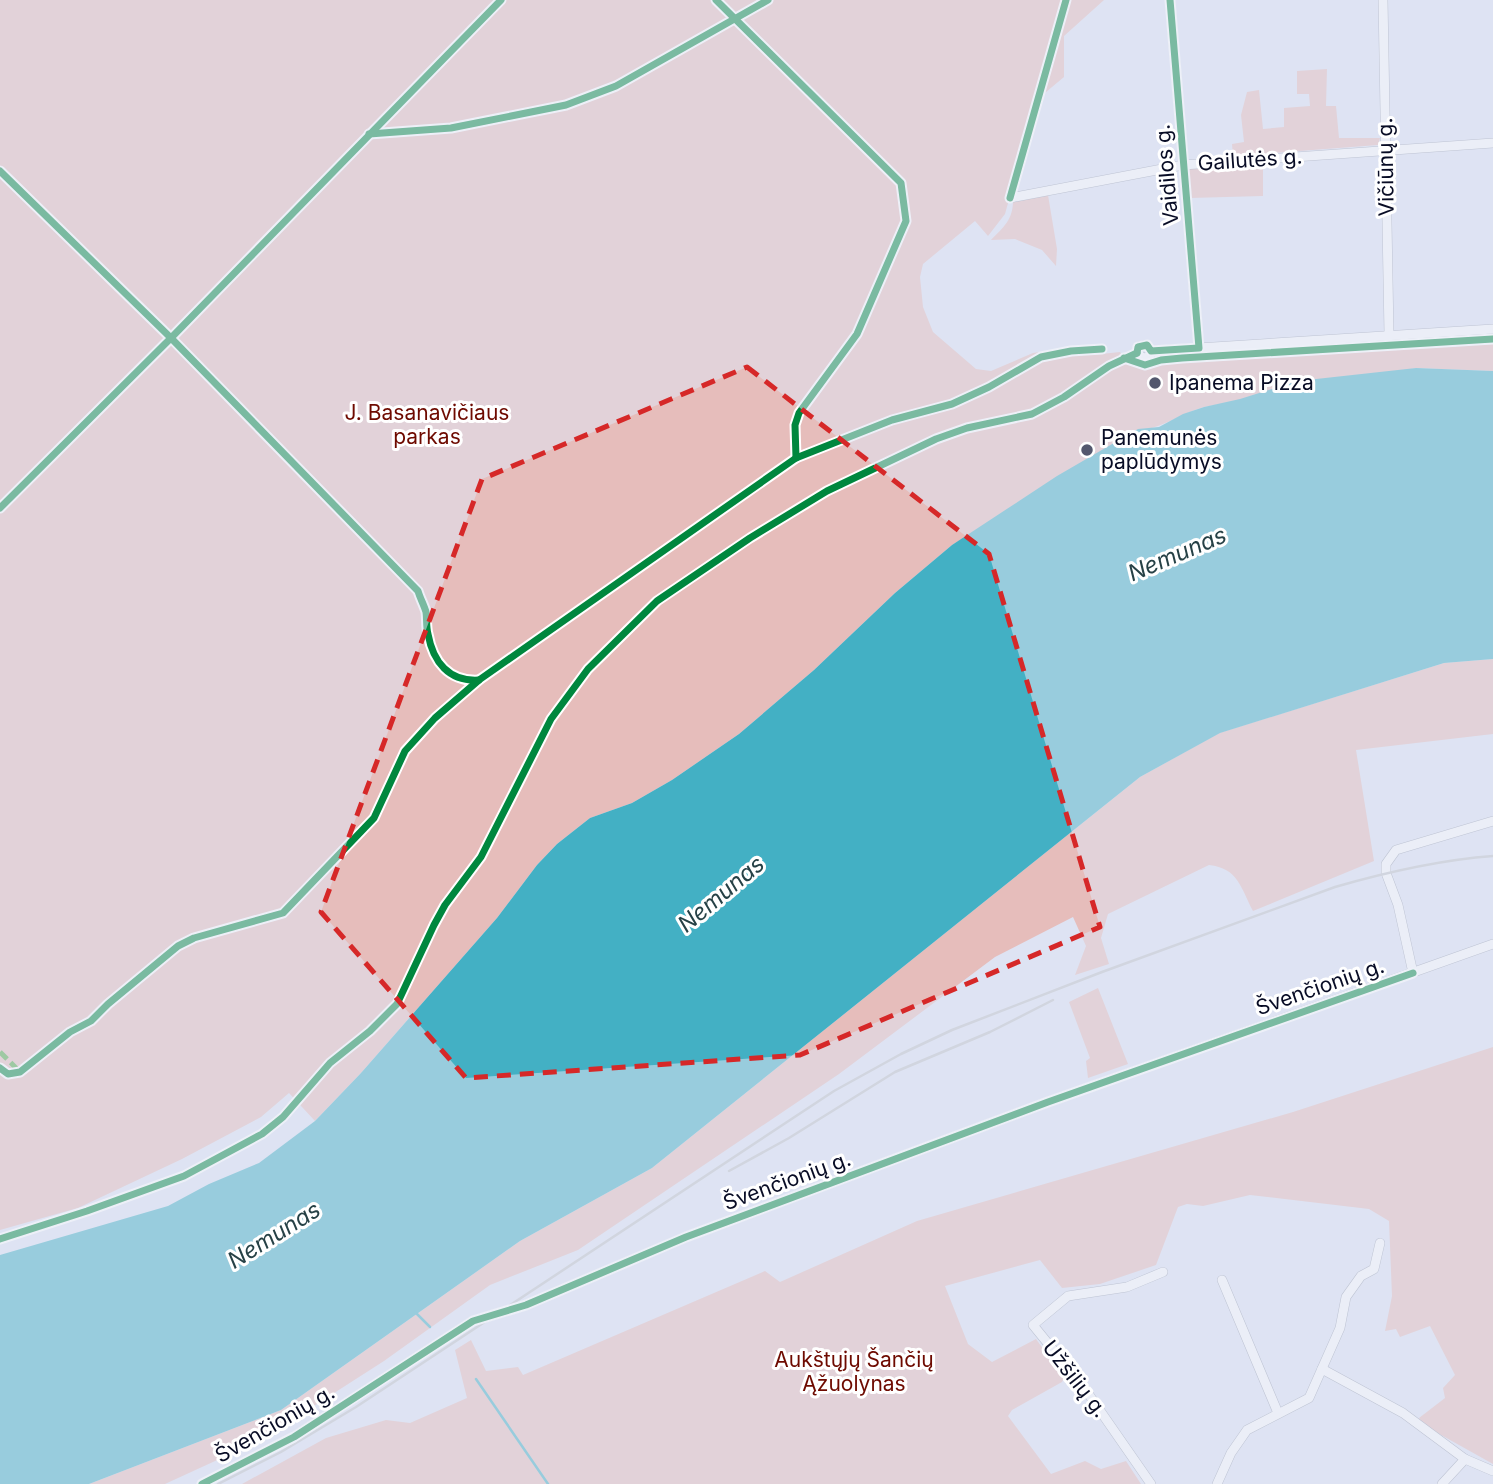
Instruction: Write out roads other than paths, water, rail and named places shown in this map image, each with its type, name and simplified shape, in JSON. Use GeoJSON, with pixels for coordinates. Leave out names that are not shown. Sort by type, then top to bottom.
{"type":"FeatureCollection","features":[{"type":"Feature","properties":{"kind":"street","name":"Vaidilos g."},"geometry":{"type":"LineString","coordinates":[[1170,0],[1199,348]]}},
{"type":"Feature","properties":{"kind":"street","name":"Vičiūnų g."},"geometry":{"type":"LineString","coordinates":[[1383,0],[1390,334]]}},
{"type":"Feature","properties":{"kind":"street","name":"Gailutės g."},"geometry":{"type":"LineString","coordinates":[[1010,198],[1183,165],[1493,143]]}},
{"type":"Feature","properties":{"kind":"street"},"geometry":{"type":"LineString","coordinates":[[1151,351],[1493,328]]}},
{"type":"Feature","properties":{"kind":"street"},"geometry":{"type":"LineString","coordinates":[[1413,973],[1398,905],[1386,873],[1386,864],[1396,850],[1493,821]]}},
{"type":"Feature","properties":{"kind":"street","name":"Švenčionių g."},"geometry":{"type":"LineString","coordinates":[[202,1484],[294,1437],[473,1321],[526,1305],[686,1237],[1048,1102],[1493,944]]}},
{"type":"Feature","properties":{"kind":"street"},"geometry":{"type":"LineString","coordinates":[[1217,1484],[1239,1438],[1247,1430],[1309,1398],[1340,1328],[1346,1297],[1361,1276],[1374,1269],[1380,1243]]}},
{"type":"Feature","properties":{"kind":"street","name":"Užšilių g."},"geometry":{"type":"LineString","coordinates":[[1151,1484],[1096,1404],[1033,1325],[1068,1296],[1127,1287],[1163,1272]]}},
{"type":"Feature","properties":{"kind":"street"},"geometry":{"type":"LineString","coordinates":[[1222,1280],[1278,1413]]}},
{"type":"Feature","properties":{"kind":"street"},"geometry":{"type":"LineString","coordinates":[[1322,1368],[1403,1413],[1465,1460],[1493,1471]]}},
{"type":"Feature","properties":{"kind":"street"},"geometry":{"type":"LineString","coordinates":[[1442,1484],[1465,1460]]}},
{"type":"Feature","properties":{"kind":"water","name":"Nemunas"},"geometry":{"type":"Polygon","coordinates":[[[1416,368],[1493,371],[1493,659],[1444,663],[1220,733],[1140,777],[652,1168],[520,1241],[281,1410],[89,1484],[0,1484],[0,1255],[168,1206],[209,1184],[259,1163],[315,1121],[361,1073],[497,918],[537,865],[557,844],[590,818],[632,803],[672,780],[739,734],[952,545],[1057,476],[1138,429],[1159,427],[1183,414],[1204,407],[1298,381],[1416,368]]]}},
{"type":"Feature","properties":{"kind":"waterway"},"geometry":{"type":"LineString","coordinates":[[415,1312],[430,1327]]}},
{"type":"Feature","properties":{"kind":"waterway"},"geometry":{"type":"LineString","coordinates":[[476,1379],[548,1484]]}},
{"type":"Feature","properties":{"kind":"railway"},"geometry":{"type":"LineString","coordinates":[[218,1484],[281,1452],[356,1407],[834,1091],[901,1054],[952,1030],[1102,972],[1335,887],[1413,867],[1493,856]]}},
{"type":"Feature","properties":{"kind":"railway"},"geometry":{"type":"LineString","coordinates":[[729,1171],[789,1138],[895,1072],[990,1032],[1053,1000]]}},
{"type":"Feature","properties":{"kind":"place","name":"Ipanema Pizza"},"geometry":{"type":"Point","coordinates":[1155,383]}},
{"type":"Feature","properties":{"kind":"place","name":"Panemunės paplūdymys"},"geometry":{"type":"Point","coordinates":[1087,450]}},
{"type":"Feature","properties":{"kind":"park label","name":"J. Basanavičiaus parkas"},"geometry":{"type":"Point","coordinates":[427,425]}},
{"type":"Feature","properties":{"kind":"park label","name":"Aukštųjų Šančių Ąžuolynas"},"geometry":{"type":"Point","coordinates":[854,1372]}}]}
